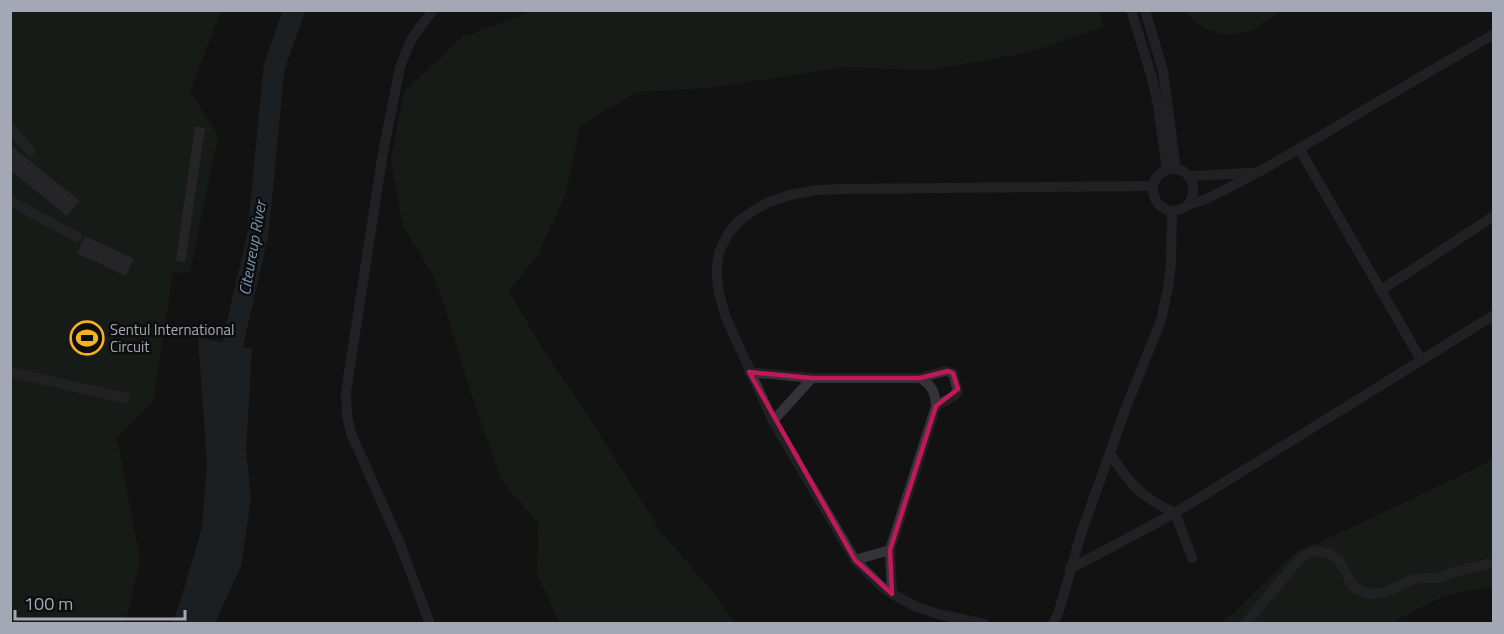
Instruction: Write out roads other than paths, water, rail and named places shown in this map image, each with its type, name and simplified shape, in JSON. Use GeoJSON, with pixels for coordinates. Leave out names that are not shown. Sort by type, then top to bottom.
{"type":"FeatureCollection","features":[{"type":"Feature","properties":{"kind":"street"},"geometry":{"type":"LineString","coordinates":[[430,624],[400,544],[351,434],[347,416],[346,392],[383,152],[400,67],[410,42],[433,10]]}},
{"type":"Feature","properties":{"kind":"street"},"geometry":{"type":"LineString","coordinates":[[1131,10],[1152,78],[1171,170]]}},
{"type":"Feature","properties":{"kind":"street"},"geometry":{"type":"LineString","coordinates":[[1145,10],[1163,71],[1171,170]]}},
{"type":"Feature","properties":{"kind":"street"},"geometry":{"type":"LineString","coordinates":[[1188,205],[1193,198],[1193,183],[1183,171],[1171,170],[1160,174],[1155,179],[1153,195],[1157,203],[1164,209],[1181,210],[1256,173],[1494,34]]}},
{"type":"Feature","properties":{"kind":"street"},"geometry":{"type":"LineString","coordinates":[[10,127],[30,151]]}},
{"type":"Feature","properties":{"kind":"street"},"geometry":{"type":"LineString","coordinates":[[1299,148],[1421,360]]}},
{"type":"Feature","properties":{"kind":"street"},"geometry":{"type":"LineString","coordinates":[[1189,176],[1256,173]]}},
{"type":"Feature","properties":{"kind":"street"},"geometry":{"type":"LineString","coordinates":[[984,624],[917,607],[892,594],[855,560],[773,421],[726,318],[717,279],[720,252],[728,234],[738,222],[753,211],[769,202],[790,195],[816,190],[1153,186]]}},
{"type":"Feature","properties":{"kind":"street"},"geometry":{"type":"LineString","coordinates":[[10,201],[77,237]]}},
{"type":"Feature","properties":{"kind":"street"},"geometry":{"type":"LineString","coordinates":[[1053,624],[1125,410],[1161,320],[1169,280],[1172,211]]}},
{"type":"Feature","properties":{"kind":"street"},"geometry":{"type":"LineString","coordinates":[[1381,290],[1494,216]]}},
{"type":"Feature","properties":{"kind":"street"},"geometry":{"type":"LineString","coordinates":[[1070,569],[1175,513],[1494,315]]}},
{"type":"Feature","properties":{"kind":"street"},"geometry":{"type":"LineString","coordinates":[[750,372],[812,378],[920,378],[945,371],[953,373],[958,392],[936,406]]}},
{"type":"Feature","properties":{"kind":"street"},"geometry":{"type":"LineString","coordinates":[[10,372],[124,398]]}},
{"type":"Feature","properties":{"kind":"street"},"geometry":{"type":"LineString","coordinates":[[773,421],[812,378]]}},
{"type":"Feature","properties":{"kind":"street"},"geometry":{"type":"LineString","coordinates":[[892,594],[890,550],[936,406],[932,387],[920,378]]}},
{"type":"Feature","properties":{"kind":"street"},"geometry":{"type":"LineString","coordinates":[[1110,453],[1135,488],[1158,505],[1175,513],[1192,558]]}},
{"type":"Feature","properties":{"kind":"street"},"geometry":{"type":"LineString","coordinates":[[855,560],[890,550]]}},
{"type":"Feature","properties":{"kind":"street"},"geometry":{"type":"LineString","coordinates":[[1245,624],[1297,562],[1313,551],[1328,553],[1340,561],[1356,589],[1371,594],[1386,592],[1419,578],[1438,578],[1457,571],[1494,563]]}},
{"type":"Feature","properties":{"kind":"street"},"geometry":{"type":"LineString","coordinates":[[1059,611],[1062,624]]}},
{"type":"Feature","properties":{"kind":"waterway","name":"Citeureup River"},"geometry":{"type":"LineString","coordinates":[[226,373],[258,234],[274,68],[294,10]]}},
{"type":"Feature","properties":{"kind":"place","name":"Sentul International Circuit"},"geometry":{"type":"Point","coordinates":[87,338]}}]}
